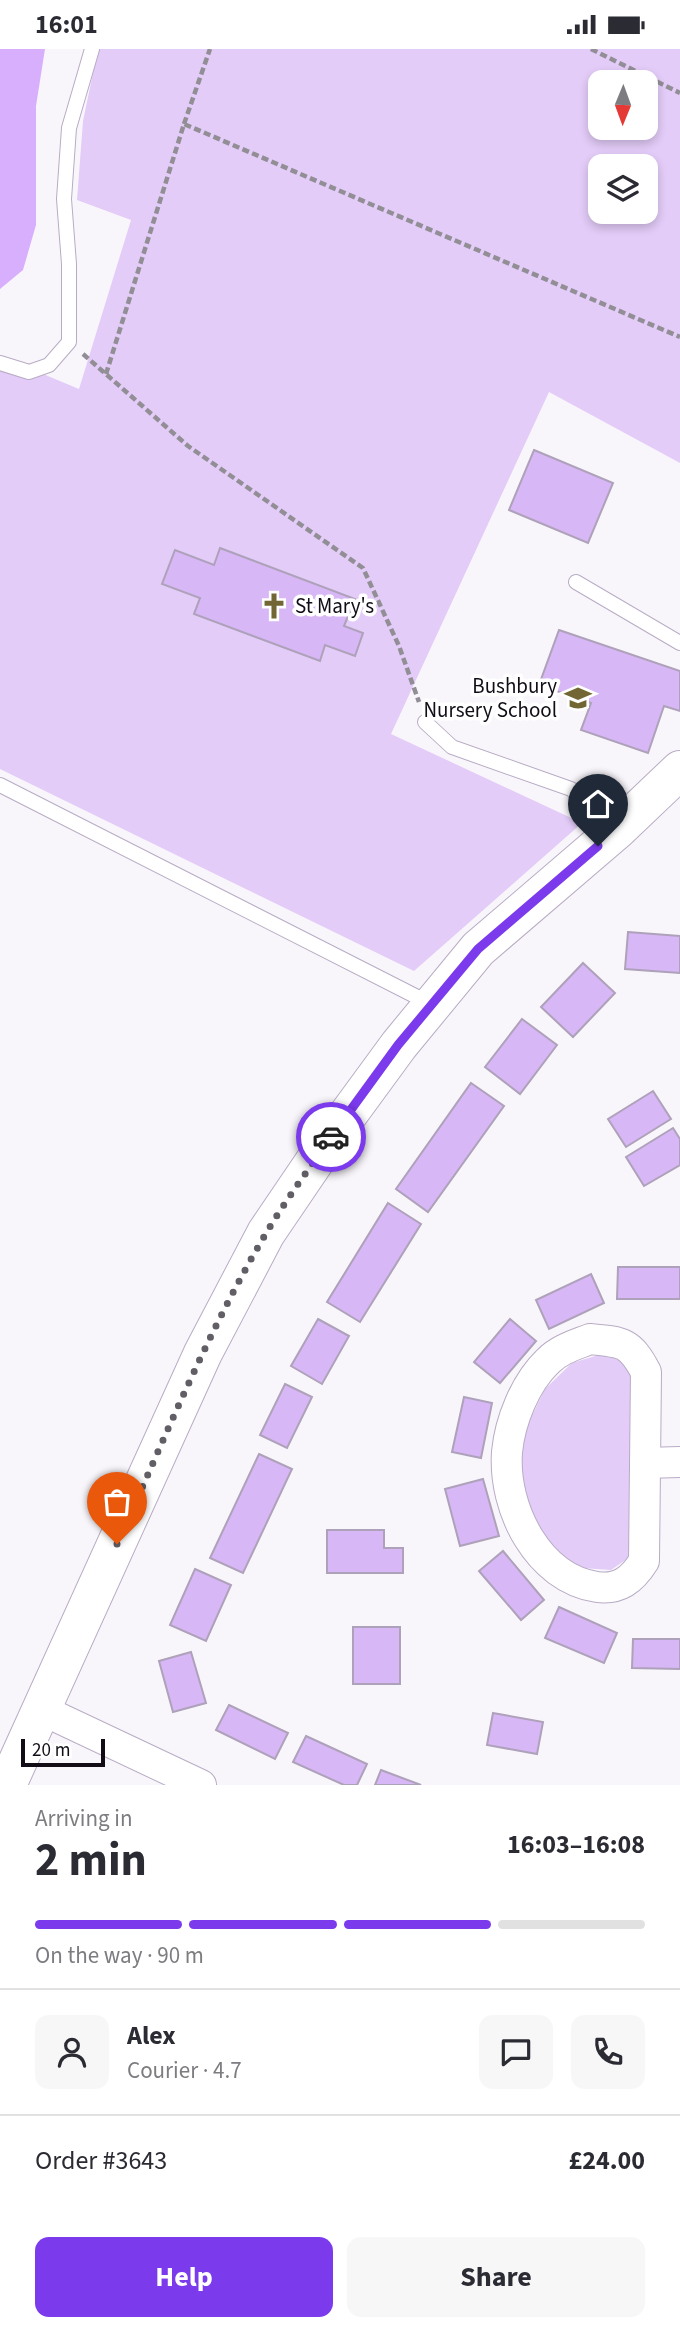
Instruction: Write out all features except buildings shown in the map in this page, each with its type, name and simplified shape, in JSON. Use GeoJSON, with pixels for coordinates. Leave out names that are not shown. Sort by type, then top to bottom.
{"type":"FeatureCollection","features":[{"type":"Feature","properties":{"kind":"street"},"geometry":{"type":"LineString","coordinates":[[7,1785],[203,1353],[266,1233],[398,1045],[478,949],[618,829],[680,770]]}},
{"type":"Feature","properties":{"kind":"street"},"geometry":{"type":"LineString","coordinates":[[590,1339],[619,1342],[636,1352],[646,1372],[645,1462],[644,1561],[637,1573],[625,1584],[608,1589],[578,1584],[550,1566],[526,1536],[511,1494],[507,1454],[518,1408],[533,1379],[547,1361],[564,1349],[590,1339]]}},
{"type":"Feature","properties":{"kind":"street"},"geometry":{"type":"LineString","coordinates":[[645,1462],[680,1462]]}},
{"type":"Feature","properties":{"kind":"street"},"geometry":{"type":"LineString","coordinates":[[42,1710],[201,1785]]}},
{"type":"Feature","properties":{"kind":"lane"},"geometry":{"type":"LineString","coordinates":[[0,363],[29,372],[49,365],[69,342],[69,264],[64,199],[69,128],[92,49]]}},
{"type":"Feature","properties":{"kind":"lane"},"geometry":{"type":"LineString","coordinates":[[576,582],[680,643]]}},
{"type":"Feature","properties":{"kind":"lane"},"geometry":{"type":"LineString","coordinates":[[425,722],[452,747],[570,789],[618,829]]}},
{"type":"Feature","properties":{"kind":"lane"},"geometry":{"type":"LineString","coordinates":[[0,785],[432,1005]]}},
{"type":"Feature","properties":{"kind":"path"},"geometry":{"type":"LineString","coordinates":[[106,374],[210,49]]}},
{"type":"Feature","properties":{"kind":"path"},"geometry":{"type":"LineString","coordinates":[[591,49],[680,93]]}},
{"type":"Feature","properties":{"kind":"path"},"geometry":{"type":"LineString","coordinates":[[184,124],[680,337]]}},
{"type":"Feature","properties":{"kind":"path"},"geometry":{"type":"LineString","coordinates":[[69,342],[188,446],[363,568],[399,646],[425,722]]}},
{"type":"Feature","properties":{"kind":"shaded area"},"geometry":{"type":"Polygon","coordinates":[[[0,49],[45,49],[36,106],[36,225],[23,270],[0,289],[0,49]]]}},
{"type":"Feature","properties":{"kind":"shaded area"},"geometry":{"type":"Polygon","coordinates":[[[98,49],[680,49],[680,463],[549,392],[391,734],[582,823],[414,971],[0,769],[0,356],[79,389],[131,220],[77,200],[83,121],[98,49]]]}},
{"type":"Feature","properties":{"kind":"shaded area"},"geometry":{"type":"Polygon","coordinates":[[[602,1354],[620,1361],[632,1375],[631,1556],[611,1570],[582,1568],[549,1547],[533,1516],[519,1474],[526,1428],[545,1389],[572,1363],[602,1354]]]}},
{"type":"Feature","properties":{"kind":"way so far"},"geometry":{"type":"LineString","coordinates":[[117,1544],[203,1353],[248,1265],[266,1233],[331,1137]]}},
{"type":"Feature","properties":{"kind":"place","name":"St Mary's"},"geometry":{"type":"Point","coordinates":[274,606]}},
{"type":"Feature","properties":{"kind":"place","name":"Bushbury Nursery School"},"geometry":{"type":"Point","coordinates":[578,698]}},
{"type":"Feature","properties":{"kind":"route"},"geometry":{"type":"LineString","coordinates":[[331,1137],[398,1045],[478,949],[598,846]]}}]}
